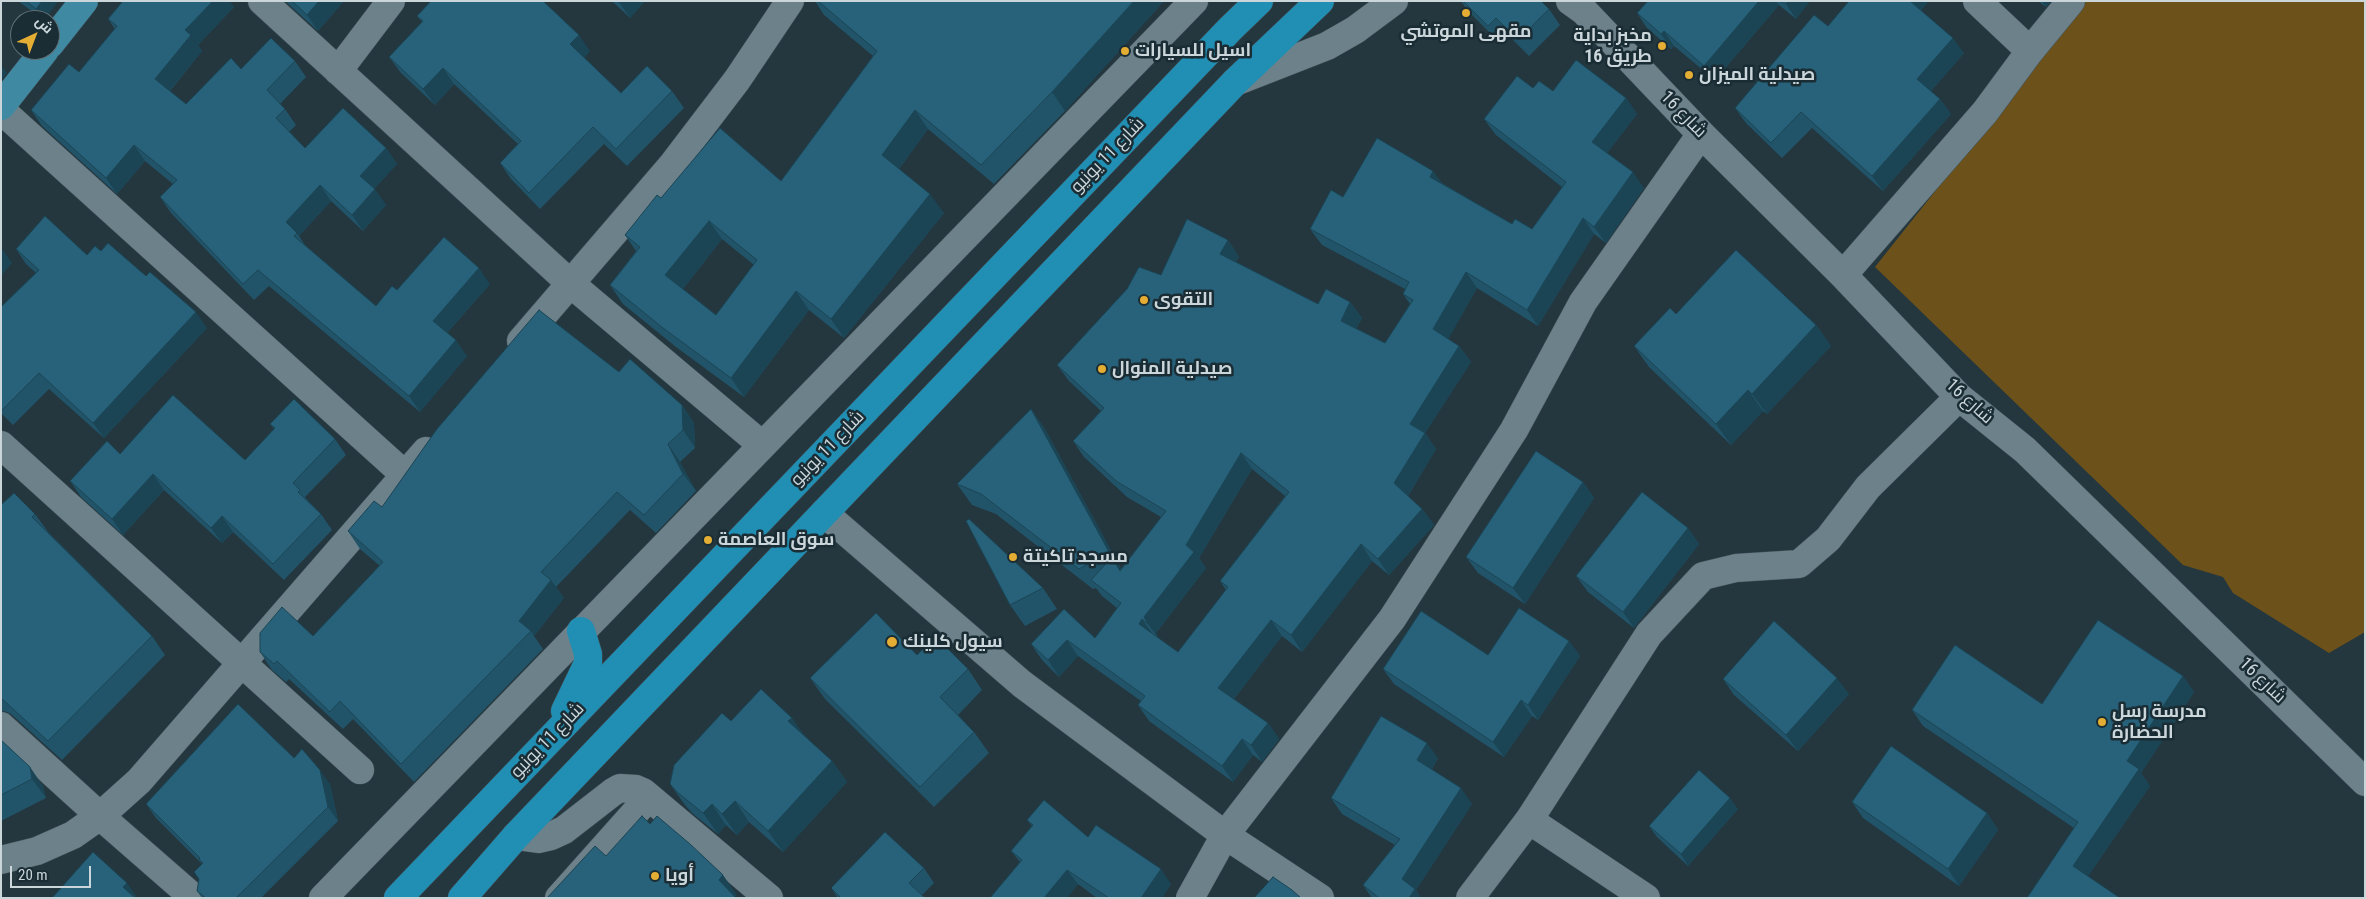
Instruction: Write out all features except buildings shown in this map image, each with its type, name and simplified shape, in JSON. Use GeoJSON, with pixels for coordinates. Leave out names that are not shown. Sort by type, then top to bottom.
{"type":"FeatureCollection","features":[{"type":"Feature","properties":{"kind":"highway","name":"شارع 11 يونيو"},"geometry":{"type":"LineString","coordinates":[[398,898],[1258,1]]}},
{"type":"Feature","properties":{"kind":"highway"},"geometry":{"type":"LineString","coordinates":[[462,898],[516,836],[1234,82],[1320,1]]}},
{"type":"Feature","properties":{"kind":"highway"},"geometry":{"type":"LineString","coordinates":[[552,736],[588,663],[588,654],[581,631]]}},
{"type":"Feature","properties":{"kind":"main road"},"geometry":{"type":"LineString","coordinates":[[60,31],[84,1]]}},
{"type":"Feature","properties":{"kind":"main road"},"geometry":{"type":"LineString","coordinates":[[1,106],[37,60]]}},
{"type":"Feature","properties":{"kind":"street"},"geometry":{"type":"LineString","coordinates":[[262,1],[571,284],[762,445]]}},
{"type":"Feature","properties":{"kind":"street"},"geometry":{"type":"LineString","coordinates":[[338,71],[391,1]]}},
{"type":"Feature","properties":{"kind":"street"},"geometry":{"type":"LineString","coordinates":[[507,357],[571,284],[697,133],[737,80],[790,1]]}},
{"type":"Feature","properties":{"kind":"street"},"geometry":{"type":"LineString","coordinates":[[323,898],[1194,1]]}},
{"type":"Feature","properties":{"kind":"street"},"geometry":{"type":"LineString","coordinates":[[1234,82],[1327,46],[1355,30],[1394,1]]}},
{"type":"Feature","properties":{"kind":"street"},"geometry":{"type":"LineString","coordinates":[[1977,1],[2030,50]]}},
{"type":"Feature","properties":{"kind":"street"},"geometry":{"type":"LineString","coordinates":[[1843,275],[1986,112],[2030,50],[2071,1]]}},
{"type":"Feature","properties":{"kind":"street","name":"شارع 16"},"geometry":{"type":"LineString","coordinates":[[1578,4],[1701,134],[1843,275],[1959,397],[2025,450],[2365,782]]}},
{"type":"Feature","properties":{"kind":"street"},"geometry":{"type":"LineString","coordinates":[[1,110],[405,475]]}},
{"type":"Feature","properties":{"kind":"street"},"geometry":{"type":"LineString","coordinates":[[1190,898],[1225,835],[1392,619],[1514,430],[1583,302],[1701,134]]}},
{"type":"Feature","properties":{"kind":"street"},"geometry":{"type":"LineString","coordinates":[[1470,898],[1528,820],[1648,634],[1702,576],[1736,568],[1799,564],[1828,539],[1868,487],[1959,397]]}},
{"type":"Feature","properties":{"kind":"street"},"geometry":{"type":"LineString","coordinates":[[1,860],[37,851],[73,835],[100,816],[139,781],[444,431]]}},
{"type":"Feature","properties":{"kind":"street"},"geometry":{"type":"LineString","coordinates":[[1,445],[360,770]]}},
{"type":"Feature","properties":{"kind":"street"},"geometry":{"type":"LineString","coordinates":[[824,513],[1022,684],[1225,835],[1320,898]]}},
{"type":"Feature","properties":{"kind":"street"},"geometry":{"type":"LineString","coordinates":[[1,726],[194,898]]}},
{"type":"Feature","properties":{"kind":"street"},"geometry":{"type":"LineString","coordinates":[[516,836],[538,839],[551,836],[564,830],[620,788],[636,788],[769,898]]}},
{"type":"Feature","properties":{"kind":"street"},"geometry":{"type":"LineString","coordinates":[[559,898],[649,797]]}},
{"type":"Feature","properties":{"kind":"street"},"geometry":{"type":"LineString","coordinates":[[1528,820],[1646,898]]}},
{"type":"Feature","properties":{"kind":"shaded area"},"geometry":{"type":"Polygon","coordinates":[[[2086,1],[2365,1],[2365,632],[2329,653],[2233,593],[2223,577],[2183,565],[1875,267],[2086,1]]]}},
{"type":"Feature","properties":{"kind":"place","name":"مقهى الموتشي"},"geometry":{"type":"Point","coordinates":[1466,13]}},
{"type":"Feature","properties":{"kind":"place","name":"مخبز بداية طريق 16"},"geometry":{"type":"Point","coordinates":[1662,46]}},
{"type":"Feature","properties":{"kind":"place","name":"اسيل للسيارات"},"geometry":{"type":"Point","coordinates":[1125,51]}},
{"type":"Feature","properties":{"kind":"place","name":"صيدلية الميزان"},"geometry":{"type":"Point","coordinates":[1689,75]}},
{"type":"Feature","properties":{"kind":"place","name":"التقوى"},"geometry":{"type":"Point","coordinates":[1144,300]}},
{"type":"Feature","properties":{"kind":"place","name":"صيدلية المنوال"},"geometry":{"type":"Point","coordinates":[1102,369]}},
{"type":"Feature","properties":{"kind":"place","name":"سوق العاصمة"},"geometry":{"type":"Point","coordinates":[708,540]}},
{"type":"Feature","properties":{"kind":"place","name":"مسجد تاكيتة"},"geometry":{"type":"Point","coordinates":[1013,557]}},
{"type":"Feature","properties":{"kind":"place","name":"سيول كلينك"},"geometry":{"type":"Point","coordinates":[892,642]}},
{"type":"Feature","properties":{"kind":"place","name":"مدرسة رسل الحضارة"},"geometry":{"type":"Point","coordinates":[2102,722]}},
{"type":"Feature","properties":{"kind":"place","name":"أويا"},"geometry":{"type":"Point","coordinates":[655,876]}}]}
